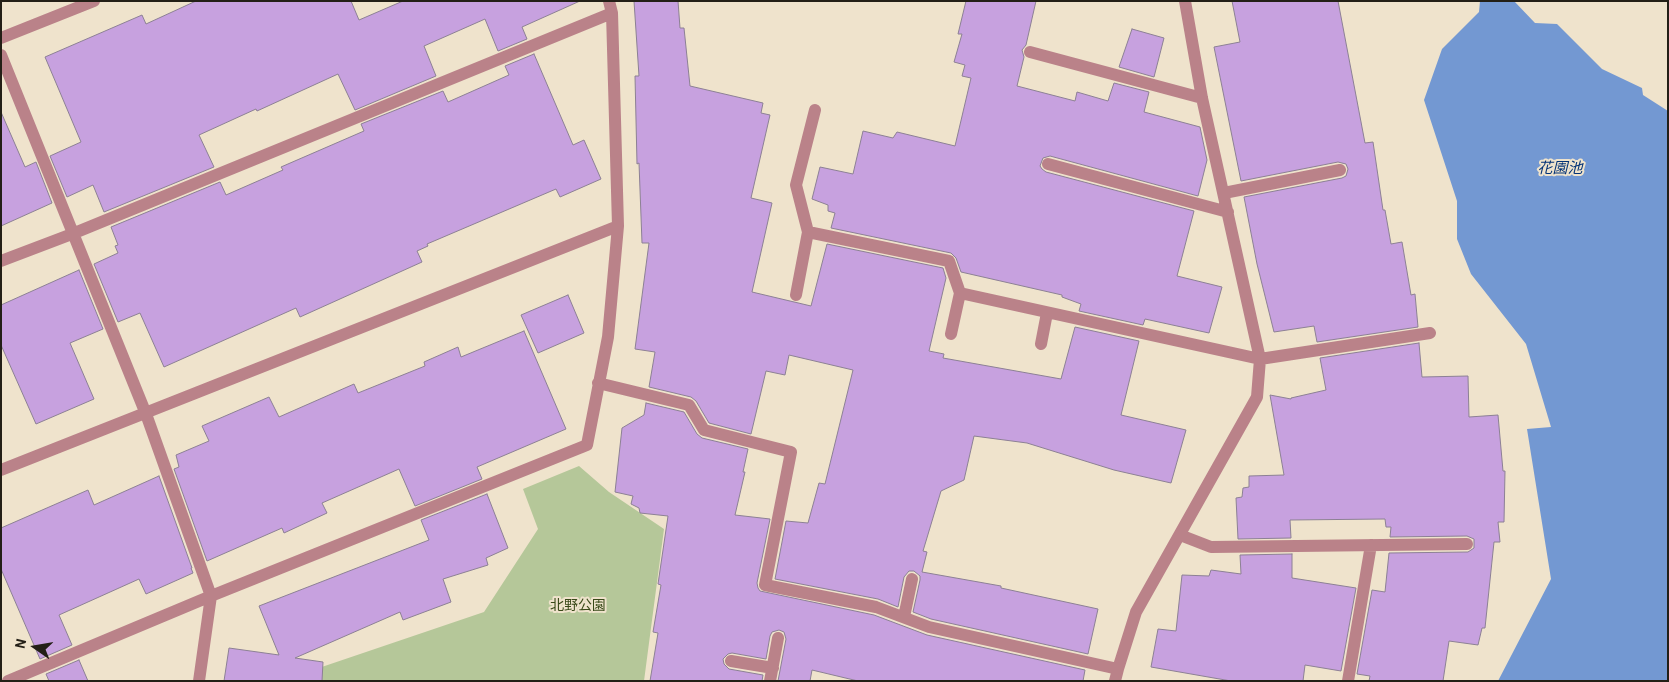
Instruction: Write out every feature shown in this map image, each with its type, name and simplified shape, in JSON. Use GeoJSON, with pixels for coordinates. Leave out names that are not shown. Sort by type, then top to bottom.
{"type":"FeatureCollection","features":[{"type":"Feature","properties":{"kind":"street"},"geometry":{"type":"LineString","coordinates":[[1,38],[94,1]]}},
{"type":"Feature","properties":{"kind":"street"},"geometry":{"type":"LineString","coordinates":[[598,383],[689,405],[704,430],[791,452],[765,586],[876,607],[928,627],[1116,675],[1136,612],[1257,397],[1260,359],[1202,98],[1185,1]]}},
{"type":"Feature","properties":{"kind":"street"},"geometry":{"type":"LineString","coordinates":[[1,261],[72,234],[610,7],[618,226],[608,337],[587,445],[211,596],[8,681]]}},
{"type":"Feature","properties":{"kind":"street"},"geometry":{"type":"LineString","coordinates":[[1030,52],[1202,98]]}},
{"type":"Feature","properties":{"kind":"street"},"geometry":{"type":"LineString","coordinates":[[1,56],[146,414],[211,596],[199,681]]}},
{"type":"Feature","properties":{"kind":"street"},"geometry":{"type":"LineString","coordinates":[[796,295],[808,232],[796,185],[815,110]]}},
{"type":"Feature","properties":{"kind":"street"},"geometry":{"type":"LineString","coordinates":[[1048,164],[1228,212]]}},
{"type":"Feature","properties":{"kind":"street"},"geometry":{"type":"LineString","coordinates":[[1224,193],[1340,170]]}},
{"type":"Feature","properties":{"kind":"street"},"geometry":{"type":"LineString","coordinates":[[1,470],[618,226]]}},
{"type":"Feature","properties":{"kind":"street"},"geometry":{"type":"LineString","coordinates":[[808,232],[949,261],[960,293],[951,334]]}},
{"type":"Feature","properties":{"kind":"street"},"geometry":{"type":"LineString","coordinates":[[960,293],[1260,359],[1430,333]]}},
{"type":"Feature","properties":{"kind":"street"},"geometry":{"type":"LineString","coordinates":[[1041,344],[1047,313]]}},
{"type":"Feature","properties":{"kind":"street"},"geometry":{"type":"LineString","coordinates":[[1180,534],[1211,548],[1467,544]]}},
{"type":"Feature","properties":{"kind":"street"},"geometry":{"type":"LineString","coordinates":[[1348,681],[1371,545]]}},
{"type":"Feature","properties":{"kind":"street"},"geometry":{"type":"LineString","coordinates":[[904,617],[912,579]]}},
{"type":"Feature","properties":{"kind":"street"},"geometry":{"type":"LineString","coordinates":[[731,661],[771,674],[778,638]]}},
{"type":"Feature","properties":{"kind":"green space","name":"北野公園"},"geometry":{"type":"Polygon","coordinates":[[[579,466],[609,492],[664,529],[644,681],[306,681],[307,672],[484,612],[538,529],[523,489],[579,466]]]}},
{"type":"Feature","properties":{"kind":"water","name":"花園池"},"geometry":{"type":"Polygon","coordinates":[[[1480,1],[1514,1],[1535,23],[1557,24],[1602,69],[1642,88],[1643,95],[1668,111],[1668,681],[1498,681],[1551,579],[1527,429],[1551,427],[1526,344],[1471,274],[1457,239],[1457,201],[1424,100],[1442,49],[1479,12],[1480,1]]]}},
{"type":"Feature","properties":{"kind":"building"},"geometry":{"type":"Polygon","coordinates":[[[196,1],[351,1],[359,20],[403,1],[580,1],[522,27],[527,39],[498,51],[485,19],[424,46],[436,76],[355,110],[338,74],[257,111],[256,109],[199,135],[214,167],[104,212],[93,185],[67,197],[50,156],[81,142],[45,57],[142,15],[146,24],[196,1]]]}},
{"type":"Feature","properties":{"kind":"building"},"geometry":{"type":"Polygon","coordinates":[[[634,1],[678,1],[680,28],[684,28],[690,86],[763,103],[761,113],[770,115],[751,198],[772,203],[752,292],[811,306],[827,244],[943,268],[946,278],[929,351],[944,354],[943,358],[1061,379],[1075,327],[1139,341],[1121,415],[1186,430],[1171,483],[1114,470],[1027,443],[974,436],[964,480],[941,491],[923,551],[927,552],[922,572],[1001,586],[1001,588],[1098,609],[1088,654],[931,619],[913,612],[920,580],[920,576],[914,571],[909,571],[904,577],[898,607],[878,599],[775,579],[786,521],[808,523],[819,483],[825,484],[853,370],[789,355],[785,375],[766,371],[751,434],[709,423],[696,401],[691,397],[649,387],[655,352],[635,349],[649,243],[642,243],[639,163],[637,164],[635,76],[639,76],[634,1]]]}},
{"type":"Feature","properties":{"kind":"building"},"geometry":{"type":"Polygon","coordinates":[[[966,1],[1036,1],[1026,45],[1022,50],[1024,57],[1017,86],[1075,101],[1077,92],[1108,101],[1114,83],[1149,92],[1144,112],[1200,127],[1207,160],[1198,196],[1050,156],[1043,158],[1040,166],[1046,172],[1194,211],[1177,276],[1222,287],[1209,333],[1145,319],[1143,325],[1079,311],[1081,304],[1062,297],[1062,295],[961,272],[956,258],[951,253],[831,228],[835,213],[828,211],[828,205],[812,199],[820,167],[853,174],[863,131],[893,138],[897,132],[955,146],[971,78],[962,76],[965,65],[954,62],[962,34],[958,34],[966,1]]]}},
{"type":"Feature","properties":{"kind":"building"},"geometry":{"type":"Polygon","coordinates":[[[1232,1],[1338,1],[1365,143],[1373,142],[1383,210],[1385,210],[1391,244],[1402,242],[1411,295],[1415,294],[1418,327],[1317,342],[1314,326],[1274,332],[1257,264],[1244,197],[1342,178],[1346,176],[1348,169],[1346,164],[1338,162],[1241,181],[1214,47],[1240,42],[1232,1]]]}},
{"type":"Feature","properties":{"kind":"building"},"geometry":{"type":"Polygon","coordinates":[[[1132,29],[1164,38],[1154,77],[1119,67],[1132,29]]]}},
{"type":"Feature","properties":{"kind":"building"},"geometry":{"type":"Polygon","coordinates":[[[534,54],[573,145],[584,140],[601,179],[560,197],[556,189],[427,244],[428,246],[417,251],[422,262],[300,317],[296,308],[164,367],[140,313],[118,322],[94,264],[118,253],[115,246],[118,245],[111,227],[220,182],[226,195],[283,170],[281,167],[364,131],[361,124],[443,91],[448,102],[509,75],[505,66],[534,54]]]}},
{"type":"Feature","properties":{"kind":"building"},"geometry":{"type":"Polygon","coordinates":[[[1,112],[25,167],[36,162],[52,203],[1,226],[1,112]]]}},
{"type":"Feature","properties":{"kind":"building"},"geometry":{"type":"Polygon","coordinates":[[[79,270],[103,329],[70,343],[94,399],[36,424],[1,345],[1,305],[79,270]]]}},
{"type":"Feature","properties":{"kind":"building"},"geometry":{"type":"Polygon","coordinates":[[[568,295],[584,333],[538,353],[521,315],[568,295]]]}},
{"type":"Feature","properties":{"kind":"building"},"geometry":{"type":"Polygon","coordinates":[[[524,331],[566,429],[477,467],[482,479],[415,506],[399,469],[322,503],[327,513],[284,533],[282,528],[207,561],[174,469],[179,467],[176,455],[209,441],[202,426],[269,397],[279,417],[354,384],[358,393],[425,366],[424,362],[458,347],[461,357],[524,331]]]}},
{"type":"Feature","properties":{"kind":"building"},"geometry":{"type":"Polygon","coordinates":[[[1419,343],[1422,377],[1468,376],[1469,417],[1498,415],[1503,471],[1505,471],[1504,522],[1498,522],[1500,542],[1494,542],[1485,628],[1482,628],[1478,645],[1449,641],[1443,681],[1369,681],[1370,676],[1357,674],[1372,590],[1385,592],[1389,553],[1468,552],[1474,548],[1474,539],[1467,536],[1390,537],[1391,527],[1386,527],[1385,519],[1290,520],[1291,538],[1238,539],[1236,498],[1242,497],[1243,488],[1249,487],[1249,476],[1284,475],[1270,395],[1291,399],[1326,390],[1320,358],[1419,343]]]}},
{"type":"Feature","properties":{"kind":"building"},"geometry":{"type":"Polygon","coordinates":[[[646,403],[684,412],[697,434],[702,438],[748,449],[743,472],[745,472],[735,515],[770,519],[757,583],[760,591],[874,615],[927,635],[1085,670],[1083,681],[858,681],[812,670],[810,681],[778,681],[786,639],[784,632],[779,630],[772,632],[770,636],[766,659],[732,653],[723,659],[724,664],[729,669],[763,675],[762,681],[650,681],[658,633],[653,632],[661,585],[658,584],[668,516],[640,513],[639,508],[631,504],[633,496],[615,492],[622,428],[644,415],[646,403]]]}},
{"type":"Feature","properties":{"kind":"building"},"geometry":{"type":"Polygon","coordinates":[[[159,476],[193,573],[146,594],[139,579],[59,615],[72,645],[40,659],[1,569],[1,528],[88,490],[94,505],[159,476]]]}},
{"type":"Feature","properties":{"kind":"building"},"geometry":{"type":"Polygon","coordinates":[[[487,494],[508,548],[486,558],[488,565],[443,579],[451,602],[403,620],[400,612],[295,658],[323,662],[322,681],[224,681],[229,648],[279,655],[259,606],[429,540],[421,520],[487,494]]]}},
{"type":"Feature","properties":{"kind":"building"},"geometry":{"type":"Polygon","coordinates":[[[1292,554],[1292,578],[1356,588],[1341,671],[1305,665],[1303,681],[1231,681],[1151,667],[1158,629],[1176,631],[1182,575],[1209,576],[1211,570],[1241,574],[1240,555],[1292,554]]]}},
{"type":"Feature","properties":{"kind":"building"},"geometry":{"type":"Polygon","coordinates":[[[79,660],[88,681],[49,681],[46,674],[79,660]]]}}]}
